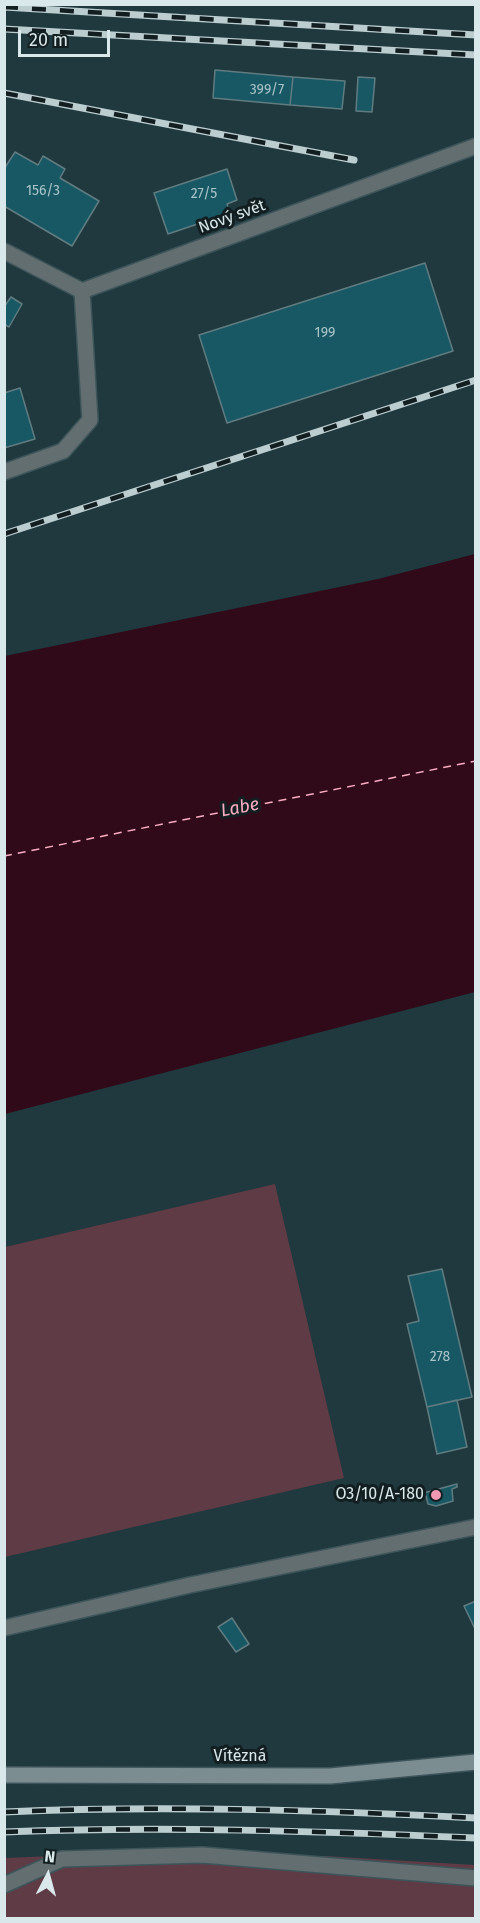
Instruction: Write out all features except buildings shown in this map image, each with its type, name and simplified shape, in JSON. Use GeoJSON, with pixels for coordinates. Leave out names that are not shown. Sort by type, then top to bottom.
{"type":"FeatureCollection","features":[{"type":"Feature","properties":{"kind":"main road","name":"Vítězná"},"geometry":{"type":"LineString","coordinates":[[4,1775],[330,1776],[476,1762]]}},
{"type":"Feature","properties":{"kind":"street","name":"Nový svět"},"geometry":{"type":"LineString","coordinates":[[82,291],[476,146]]}},
{"type":"Feature","properties":{"kind":"street"},"geometry":{"type":"LineString","coordinates":[[4,251],[82,291],[90,420],[63,451],[4,472]]}},
{"type":"Feature","properties":{"kind":"street"},"geometry":{"type":"LineString","coordinates":[[4,1629],[190,1585],[476,1527]]}},
{"type":"Feature","properties":{"kind":"street"},"geometry":{"type":"LineString","coordinates":[[4,1885],[62,1859],[202,1854],[476,1878]]}},
{"type":"Feature","properties":{"kind":"shaded area"},"geometry":{"type":"Polygon","coordinates":[[[275,1184],[344,1478],[5,1557],[5,1247],[275,1184]]]}},
{"type":"Feature","properties":{"kind":"shaded area"},"geometry":{"type":"Polygon","coordinates":[[[105,1854],[325,1856],[475,1865],[475,1918],[5,1918],[4,1858],[105,1854]]]}},
{"type":"Feature","properties":{"kind":"water","name":"Labe"},"geometry":{"type":"Polygon","coordinates":[[[475,554],[475,992],[5,1114],[5,656],[378,579],[475,554]]]}},
{"type":"Feature","properties":{"kind":"ferry route"},"geometry":{"type":"LineString","coordinates":[[4,856],[476,761]]}},
{"type":"Feature","properties":{"kind":"railway"},"geometry":{"type":"LineString","coordinates":[[4,7],[476,35]]}},
{"type":"Feature","properties":{"kind":"railway"},"geometry":{"type":"LineString","coordinates":[[4,29],[476,55]]}},
{"type":"Feature","properties":{"kind":"railway"},"geometry":{"type":"LineString","coordinates":[[4,93],[354,160]]}},
{"type":"Feature","properties":{"kind":"railway"},"geometry":{"type":"LineString","coordinates":[[4,534],[476,380]]}},
{"type":"Feature","properties":{"kind":"railway"},"geometry":{"type":"LineString","coordinates":[[4,1812],[240,1809],[476,1818]]}},
{"type":"Feature","properties":{"kind":"railway"},"geometry":{"type":"LineString","coordinates":[[4,1832],[122,1829],[240,1830],[476,1838]]}},
{"type":"Feature","properties":{"kind":"place","name":"O3/10/A-180"},"geometry":{"type":"Point","coordinates":[436,1495]}}]}
